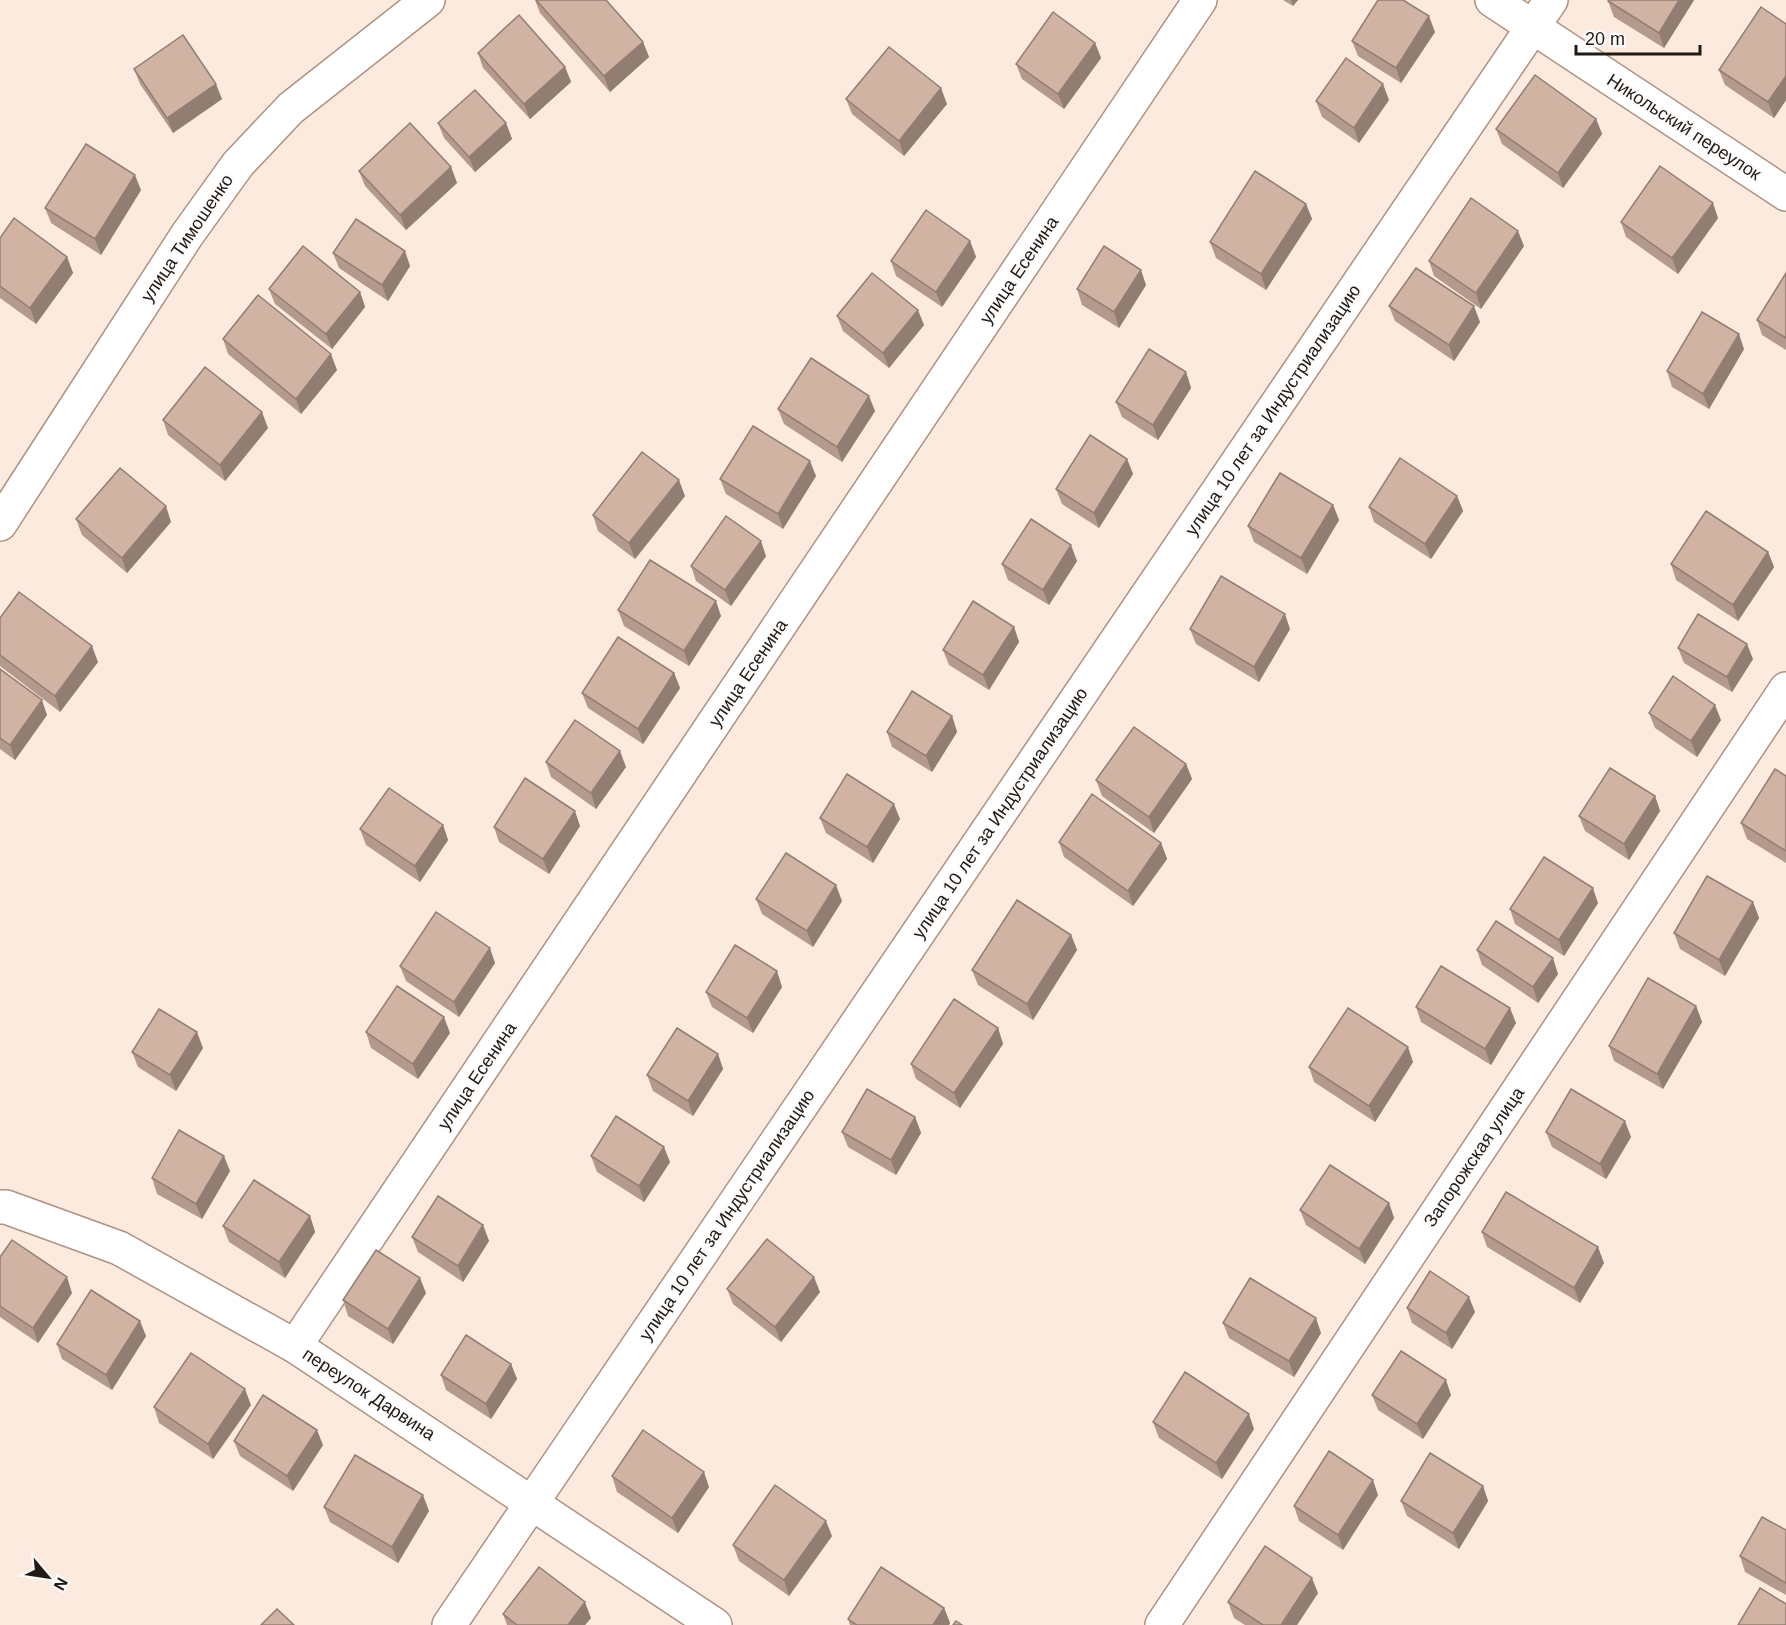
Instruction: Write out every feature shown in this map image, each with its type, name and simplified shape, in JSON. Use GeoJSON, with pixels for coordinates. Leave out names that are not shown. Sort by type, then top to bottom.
{"type":"FeatureCollection","features":[{"type":"Feature","properties":{"kind":"street","name":"улица Тимошенко"},"geometry":{"type":"LineString","coordinates":[[0,524],[187,235],[238,164],[291,108],[428,0]]}},
{"type":"Feature","properties":{"kind":"street","name":"улица Есенина"},"geometry":{"type":"LineString","coordinates":[[296,1346],[1200,0]]}},
{"type":"Feature","properties":{"kind":"street","name":"Никольский переулок"},"geometry":{"type":"LineString","coordinates":[[1492,0],[1786,194]]}},
{"type":"Feature","properties":{"kind":"street","name":"улица 10 лет за Индустриализацию"},"geometry":{"type":"LineString","coordinates":[[449,1625],[1551,0]]}},
{"type":"Feature","properties":{"kind":"street","name":"Запорожская улица"},"geometry":{"type":"LineString","coordinates":[[1162,1625],[1786,689]]}},
{"type":"Feature","properties":{"kind":"street","name":"переулок Дарвина"},"geometry":{"type":"LineString","coordinates":[[0,1207],[6,1207],[119,1248],[296,1346],[715,1625]]}},
{"type":"Feature","properties":{"kind":"building"},"geometry":{"type":"Polygon","coordinates":[[[536,0],[606,0],[643,42],[604,76],[536,0]]]}},
{"type":"Feature","properties":{"kind":"building"},"geometry":{"type":"Polygon","coordinates":[[[1378,0],[1403,0],[1429,16],[1396,68],[1352,41],[1378,0]]]}},
{"type":"Feature","properties":{"kind":"building"},"geometry":{"type":"Polygon","coordinates":[[[1609,0],[1679,0],[1659,33],[1609,0]]]}},
{"type":"Feature","properties":{"kind":"building"},"geometry":{"type":"Polygon","coordinates":[[[1761,7],[1786,24],[1786,76],[1768,102],[1719,70],[1761,7]]]}},
{"type":"Feature","properties":{"kind":"building"},"geometry":{"type":"Polygon","coordinates":[[[1053,12],[1095,43],[1058,94],[1016,64],[1053,12]]]}},
{"type":"Feature","properties":{"kind":"building"},"geometry":{"type":"Polygon","coordinates":[[[519,15],[565,67],[524,104],[478,53],[519,15]]]}},
{"type":"Feature","properties":{"kind":"building"},"geometry":{"type":"Polygon","coordinates":[[[183,35],[216,84],[167,118],[134,69],[183,35]]]}},
{"type":"Feature","properties":{"kind":"building"},"geometry":{"type":"Polygon","coordinates":[[[889,47],[941,88],[899,141],[846,99],[889,47]]]}},
{"type":"Feature","properties":{"kind":"building"},"geometry":{"type":"Polygon","coordinates":[[[1346,58],[1383,84],[1354,128],[1316,101],[1346,58]]]}},
{"type":"Feature","properties":{"kind":"building"},"geometry":{"type":"Polygon","coordinates":[[[1535,75],[1596,119],[1558,173],[1496,129],[1535,75]]]}},
{"type":"Feature","properties":{"kind":"building"},"geometry":{"type":"Polygon","coordinates":[[[475,90],[506,123],[469,157],[438,123],[475,90]]]}},
{"type":"Feature","properties":{"kind":"building"},"geometry":{"type":"Polygon","coordinates":[[[410,123],[451,167],[400,215],[359,171],[410,123]]]}},
{"type":"Feature","properties":{"kind":"building"},"geometry":{"type":"Polygon","coordinates":[[[86,144],[135,175],[95,239],[45,208],[86,144]]]}},
{"type":"Feature","properties":{"kind":"building"},"geometry":{"type":"Polygon","coordinates":[[[1660,166],[1713,203],[1672,258],[1621,222],[1660,166]]]}},
{"type":"Feature","properties":{"kind":"building"},"geometry":{"type":"Polygon","coordinates":[[[1255,171],[1306,204],[1261,274],[1210,242],[1255,171]]]}},
{"type":"Feature","properties":{"kind":"building"},"geometry":{"type":"Polygon","coordinates":[[[1471,198],[1518,231],[1476,293],[1429,261],[1471,198]]]}},
{"type":"Feature","properties":{"kind":"building"},"geometry":{"type":"Polygon","coordinates":[[[926,210],[970,241],[936,292],[891,261],[926,210]]]}},
{"type":"Feature","properties":{"kind":"building"},"geometry":{"type":"Polygon","coordinates":[[[14,218],[67,257],[30,308],[0,286],[0,238],[14,218]]]}},
{"type":"Feature","properties":{"kind":"building"},"geometry":{"type":"Polygon","coordinates":[[[356,219],[405,251],[382,285],[333,253],[356,219]]]}},
{"type":"Feature","properties":{"kind":"building"},"geometry":{"type":"Polygon","coordinates":[[[303,246],[360,292],[326,334],[269,289],[303,246]]]}},
{"type":"Feature","properties":{"kind":"building"},"geometry":{"type":"Polygon","coordinates":[[[1104,246],[1141,270],[1114,312],[1077,289],[1104,246]]]}},
{"type":"Feature","properties":{"kind":"building"},"geometry":{"type":"Polygon","coordinates":[[[1416,268],[1474,306],[1449,345],[1389,306],[1416,268]]]}},
{"type":"Feature","properties":{"kind":"building"},"geometry":{"type":"Polygon","coordinates":[[[872,273],[918,310],[883,353],[837,316],[872,273]]]}},
{"type":"Feature","properties":{"kind":"building"},"geometry":{"type":"Polygon","coordinates":[[[1786,273],[1786,338],[1757,320],[1786,273]]]}},
{"type":"Feature","properties":{"kind":"building"},"geometry":{"type":"Polygon","coordinates":[[[258,295],[331,354],[296,399],[223,339],[258,295]]]}},
{"type":"Feature","properties":{"kind":"building"},"geometry":{"type":"Polygon","coordinates":[[[1702,312],[1739,334],[1703,394],[1667,371],[1702,312]]]}},
{"type":"Feature","properties":{"kind":"building"},"geometry":{"type":"Polygon","coordinates":[[[1149,349],[1186,372],[1153,425],[1116,402],[1149,349]]]}},
{"type":"Feature","properties":{"kind":"building"},"geometry":{"type":"Polygon","coordinates":[[[811,358],[869,396],[837,447],[778,409],[811,358]]]}},
{"type":"Feature","properties":{"kind":"building"},"geometry":{"type":"Polygon","coordinates":[[[205,367],[262,412],[220,465],[163,420],[205,367]]]}},
{"type":"Feature","properties":{"kind":"building"},"geometry":{"type":"Polygon","coordinates":[[[753,426],[810,461],[778,514],[720,479],[753,426]]]}},
{"type":"Feature","properties":{"kind":"building"},"geometry":{"type":"Polygon","coordinates":[[[1090,435],[1127,459],[1094,513],[1056,489],[1090,435]]]}},
{"type":"Feature","properties":{"kind":"building"},"geometry":{"type":"Polygon","coordinates":[[[642,452],[679,480],[629,543],[593,515],[642,452]]]}},
{"type":"Feature","properties":{"kind":"building"},"geometry":{"type":"Polygon","coordinates":[[[1400,458],[1457,496],[1425,544],[1369,507],[1400,458]]]}},
{"type":"Feature","properties":{"kind":"building"},"geometry":{"type":"Polygon","coordinates":[[[120,468],[166,506],[122,558],[76,519],[120,468]]]}},
{"type":"Feature","properties":{"kind":"building"},"geometry":{"type":"Polygon","coordinates":[[[1280,473],[1333,505],[1301,558],[1248,526],[1280,473]]]}},
{"type":"Feature","properties":{"kind":"building"},"geometry":{"type":"Polygon","coordinates":[[[1706,511],[1768,552],[1733,605],[1671,564],[1706,511]]]}},
{"type":"Feature","properties":{"kind":"building"},"geometry":{"type":"Polygon","coordinates":[[[726,516],[761,541],[725,590],[691,566],[726,516]]]}},
{"type":"Feature","properties":{"kind":"building"},"geometry":{"type":"Polygon","coordinates":[[[1031,519],[1071,545],[1043,590],[1002,564],[1031,519]]]}},
{"type":"Feature","properties":{"kind":"building"},"geometry":{"type":"Polygon","coordinates":[[[650,560],[716,601],[684,651],[618,610],[650,560]]]}},
{"type":"Feature","properties":{"kind":"building"},"geometry":{"type":"Polygon","coordinates":[[[1221,576],[1285,614],[1254,667],[1190,629],[1221,576]]]}},
{"type":"Feature","properties":{"kind":"building"},"geometry":{"type":"Polygon","coordinates":[[[19,592],[92,646],[55,696],[0,655],[0,618],[19,592]]]}},
{"type":"Feature","properties":{"kind":"building"},"geometry":{"type":"Polygon","coordinates":[[[973,601],[1014,627],[983,675],[943,650],[973,601]]]}},
{"type":"Feature","properties":{"kind":"building"},"geometry":{"type":"Polygon","coordinates":[[[1698,614],[1747,644],[1727,677],[1678,648],[1698,614]]]}},
{"type":"Feature","properties":{"kind":"building"},"geometry":{"type":"Polygon","coordinates":[[[618,637],[674,673],[638,729],[582,693],[618,637]]]}},
{"type":"Feature","properties":{"kind":"building"},"geometry":{"type":"Polygon","coordinates":[[[0,669],[42,700],[10,745],[0,738],[0,669]]]}},
{"type":"Feature","properties":{"kind":"building"},"geometry":{"type":"Polygon","coordinates":[[[1673,676],[1715,705],[1691,741],[1649,713],[1673,676]]]}},
{"type":"Feature","properties":{"kind":"building"},"geometry":{"type":"Polygon","coordinates":[[[912,691],[952,716],[926,756],[887,732],[912,691]]]}},
{"type":"Feature","properties":{"kind":"building"},"geometry":{"type":"Polygon","coordinates":[[[575,720],[620,751],[591,793],[546,762],[575,720]]]}},
{"type":"Feature","properties":{"kind":"building"},"geometry":{"type":"Polygon","coordinates":[[[1134,727],[1186,764],[1149,817],[1096,780],[1134,727]]]}},
{"type":"Feature","properties":{"kind":"building"},"geometry":{"type":"Polygon","coordinates":[[[1610,768],[1655,796],[1624,844],[1579,816],[1610,768]]]}},
{"type":"Feature","properties":{"kind":"building"},"geometry":{"type":"Polygon","coordinates":[[[1775,769],[1786,776],[1786,851],[1741,823],[1775,769]]]}},
{"type":"Feature","properties":{"kind":"building"},"geometry":{"type":"Polygon","coordinates":[[[847,774],[894,804],[867,847],[820,818],[847,774]]]}},
{"type":"Feature","properties":{"kind":"building"},"geometry":{"type":"Polygon","coordinates":[[[525,778],[575,811],[543,859],[494,827],[525,778]]]}},
{"type":"Feature","properties":{"kind":"building"},"geometry":{"type":"Polygon","coordinates":[[[389,788],[443,825],[415,866],[360,829],[389,788]]]}},
{"type":"Feature","properties":{"kind":"building"},"geometry":{"type":"Polygon","coordinates":[[[1092,794],[1161,843],[1128,891],[1059,842],[1092,794]]]}},
{"type":"Feature","properties":{"kind":"building"},"geometry":{"type":"Polygon","coordinates":[[[786,853],[836,885],[807,931],[756,899],[786,853]]]}},
{"type":"Feature","properties":{"kind":"building"},"geometry":{"type":"Polygon","coordinates":[[[1544,857],[1593,888],[1559,940],[1510,909],[1544,857]]]}},
{"type":"Feature","properties":{"kind":"building"},"geometry":{"type":"Polygon","coordinates":[[[1707,876],[1753,902],[1719,960],[1674,933],[1707,876]]]}},
{"type":"Feature","properties":{"kind":"building"},"geometry":{"type":"Polygon","coordinates":[[[1017,900],[1071,935],[1027,1004],[972,970],[1017,900]]]}},
{"type":"Feature","properties":{"kind":"building"},"geometry":{"type":"Polygon","coordinates":[[[436,912],[490,948],[454,1002],[400,966],[436,912]]]}},
{"type":"Feature","properties":{"kind":"building"},"geometry":{"type":"Polygon","coordinates":[[[1496,921],[1553,958],[1533,987],[1477,950],[1496,921]]]}},
{"type":"Feature","properties":{"kind":"building"},"geometry":{"type":"Polygon","coordinates":[[[735,945],[777,971],[747,1018],[706,992],[735,945]]]}},
{"type":"Feature","properties":{"kind":"building"},"geometry":{"type":"Polygon","coordinates":[[[1441,966],[1510,1008],[1485,1049],[1416,1007],[1441,966]]]}},
{"type":"Feature","properties":{"kind":"building"},"geometry":{"type":"Polygon","coordinates":[[[1648,978],[1696,1006],[1657,1074],[1609,1046],[1648,978]]]}},
{"type":"Feature","properties":{"kind":"building"},"geometry":{"type":"Polygon","coordinates":[[[397,986],[444,1017],[413,1064],[366,1032],[397,986]]]}},
{"type":"Feature","properties":{"kind":"building"},"geometry":{"type":"Polygon","coordinates":[[[954,999],[998,1028],[954,1093],[911,1064],[954,999]]]}},
{"type":"Feature","properties":{"kind":"building"},"geometry":{"type":"Polygon","coordinates":[[[1348,1008],[1408,1047],[1369,1106],[1309,1067],[1348,1008]]]}},
{"type":"Feature","properties":{"kind":"building"},"geometry":{"type":"Polygon","coordinates":[[[159,1009],[197,1032],[170,1075],[132,1052],[159,1009]]]}},
{"type":"Feature","properties":{"kind":"building"},"geometry":{"type":"Polygon","coordinates":[[[677,1028],[718,1054],[688,1101],[647,1075],[677,1028]]]}},
{"type":"Feature","properties":{"kind":"building"},"geometry":{"type":"Polygon","coordinates":[[[867,1089],[915,1117],[891,1160],[842,1132],[867,1089]]]}},
{"type":"Feature","properties":{"kind":"building"},"geometry":{"type":"Polygon","coordinates":[[[1571,1089],[1625,1121],[1600,1164],[1546,1132],[1571,1089]]]}},
{"type":"Feature","properties":{"kind":"building"},"geometry":{"type":"Polygon","coordinates":[[[616,1116],[664,1147],[639,1186],[591,1156],[616,1116]]]}},
{"type":"Feature","properties":{"kind":"building"},"geometry":{"type":"Polygon","coordinates":[[[179,1130],[224,1156],[196,1204],[152,1178],[179,1130]]]}},
{"type":"Feature","properties":{"kind":"building"},"geometry":{"type":"Polygon","coordinates":[[[1330,1165],[1389,1203],[1359,1249],[1300,1210],[1330,1165]]]}},
{"type":"Feature","properties":{"kind":"building"},"geometry":{"type":"Polygon","coordinates":[[[254,1180],[310,1216],[279,1262],[223,1226],[254,1180]]]}},
{"type":"Feature","properties":{"kind":"building"},"geometry":{"type":"Polygon","coordinates":[[[1506,1192],[1598,1247],[1574,1288],[1482,1232],[1506,1192]]]}},
{"type":"Feature","properties":{"kind":"building"},"geometry":{"type":"Polygon","coordinates":[[[438,1196],[483,1225],[458,1266],[412,1237],[438,1196]]]}},
{"type":"Feature","properties":{"kind":"building"},"geometry":{"type":"Polygon","coordinates":[[[767,1239],[814,1277],[775,1327],[727,1289],[767,1239]]]}},
{"type":"Feature","properties":{"kind":"building"},"geometry":{"type":"Polygon","coordinates":[[[12,1240],[67,1277],[33,1328],[0,1306],[0,1257],[12,1240]]]}},
{"type":"Feature","properties":{"kind":"building"},"geometry":{"type":"Polygon","coordinates":[[[376,1250],[420,1278],[388,1329],[343,1300],[376,1250]]]}},
{"type":"Feature","properties":{"kind":"building"},"geometry":{"type":"Polygon","coordinates":[[[1430,1271],[1469,1297],[1446,1333],[1407,1308],[1430,1271]]]}},
{"type":"Feature","properties":{"kind":"building"},"geometry":{"type":"Polygon","coordinates":[[[1250,1278],[1316,1318],[1289,1361],[1223,1323],[1250,1278]]]}},
{"type":"Feature","properties":{"kind":"building"},"geometry":{"type":"Polygon","coordinates":[[[91,1290],[140,1321],[106,1375],[57,1344],[91,1290]]]}},
{"type":"Feature","properties":{"kind":"building"},"geometry":{"type":"Polygon","coordinates":[[[466,1335],[511,1364],[486,1404],[441,1375],[466,1335]]]}},
{"type":"Feature","properties":{"kind":"building"},"geometry":{"type":"Polygon","coordinates":[[[1401,1351],[1446,1380],[1417,1424],[1372,1395],[1401,1351]]]}},
{"type":"Feature","properties":{"kind":"building"},"geometry":{"type":"Polygon","coordinates":[[[191,1353],[245,1389],[208,1444],[154,1407],[191,1353]]]}},
{"type":"Feature","properties":{"kind":"building"},"geometry":{"type":"Polygon","coordinates":[[[1185,1372],[1249,1414],[1216,1463],[1153,1422],[1185,1372]]]}},
{"type":"Feature","properties":{"kind":"building"},"geometry":{"type":"Polygon","coordinates":[[[263,1395],[317,1430],[287,1476],[234,1441],[263,1395]]]}},
{"type":"Feature","properties":{"kind":"building"},"geometry":{"type":"Polygon","coordinates":[[[643,1430],[704,1472],[672,1518],[612,1476],[643,1430]]]}},
{"type":"Feature","properties":{"kind":"building"},"geometry":{"type":"Polygon","coordinates":[[[1329,1451],[1373,1480],[1338,1535],[1294,1506],[1329,1451]]]}},
{"type":"Feature","properties":{"kind":"building"},"geometry":{"type":"Polygon","coordinates":[[[1430,1453],[1483,1486],[1453,1533],[1401,1501],[1430,1453]]]}},
{"type":"Feature","properties":{"kind":"building"},"geometry":{"type":"Polygon","coordinates":[[[355,1455],[423,1495],[392,1547],[324,1507],[355,1455]]]}},
{"type":"Feature","properties":{"kind":"building"},"geometry":{"type":"Polygon","coordinates":[[[775,1485],[826,1521],[784,1580],[733,1545],[775,1485]]]}},
{"type":"Feature","properties":{"kind":"building"},"geometry":{"type":"Polygon","coordinates":[[[1762,1517],[1786,1530],[1786,1583],[1740,1556],[1762,1517]]]}},
{"type":"Feature","properties":{"kind":"building"},"geometry":{"type":"Polygon","coordinates":[[[1265,1546],[1312,1578],[1281,1625],[1263,1625],[1228,1602],[1265,1546]]]}},
{"type":"Feature","properties":{"kind":"building"},"geometry":{"type":"Polygon","coordinates":[[[539,1567],[585,1602],[568,1625],[517,1625],[503,1614],[539,1567]]]}},
{"type":"Feature","properties":{"kind":"building"},"geometry":{"type":"Polygon","coordinates":[[[881,1567],[944,1608],[933,1625],[857,1625],[848,1619],[881,1567]]]}},
{"type":"Feature","properties":{"kind":"building"},"geometry":{"type":"Polygon","coordinates":[[[1760,1588],[1786,1604],[1786,1625],[1738,1625],[1760,1588]]]}},
{"type":"Feature","properties":{"kind":"building"},"geometry":{"type":"Polygon","coordinates":[[[277,1609],[294,1625],[261,1625],[277,1609]]]}}]}
